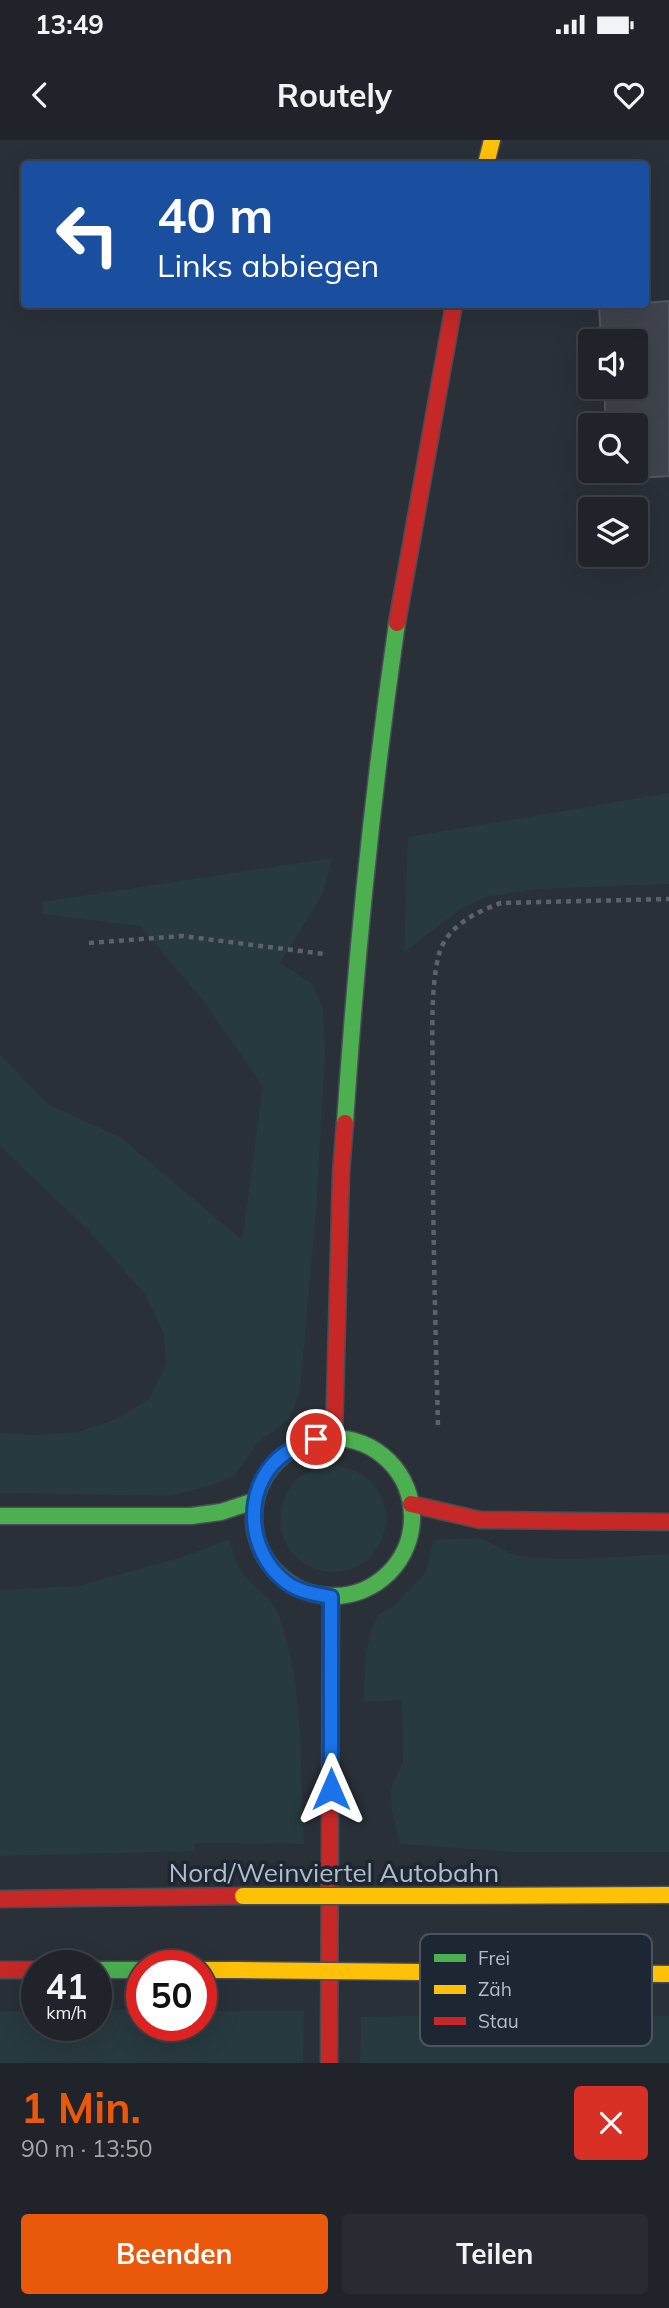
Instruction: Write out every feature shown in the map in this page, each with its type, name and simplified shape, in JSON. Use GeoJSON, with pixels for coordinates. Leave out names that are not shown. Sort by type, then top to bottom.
{"type":"FeatureCollection","features":[{"type":"Feature","properties":{"kind":"main road"},"geometry":{"type":"LineString","coordinates":[[487,161],[492,140]]}},
{"type":"Feature","properties":{"kind":"main road"},"geometry":{"type":"LineString","coordinates":[[334,1437],[341,1173],[356,961],[378,754],[398,613],[453,308]]}},
{"type":"Feature","properties":{"kind":"main road"},"geometry":{"type":"LineString","coordinates":[[334,1437],[358,1441],[377,1451],[394,1465],[405,1484],[411,1504],[412,1528],[405,1550],[393,1570],[375,1585],[354,1594],[331,1597],[308,1593],[287,1583],[270,1567],[259,1547],[253,1524],[254,1501],[262,1479],[277,1460],[296,1446],[316,1439],[334,1437]]}},
{"type":"Feature","properties":{"kind":"main road"},"geometry":{"type":"LineString","coordinates":[[0,1516],[191,1516],[254,1501]]}},
{"type":"Feature","properties":{"kind":"main road"},"geometry":{"type":"LineString","coordinates":[[411,1504],[480,1520],[669,1522]]}},
{"type":"Feature","properties":{"kind":"main road"},"geometry":{"type":"LineString","coordinates":[[329,2063],[331,1597]]}},
{"type":"Feature","properties":{"kind":"main road","name":"Nord/Weinviertel Autobahn"},"geometry":{"type":"LineString","coordinates":[[0,1899],[669,1895]]}},
{"type":"Feature","properties":{"kind":"main road"},"geometry":{"type":"LineString","coordinates":[[0,1970],[21,1970]]}},
{"type":"Feature","properties":{"kind":"main road"},"geometry":{"type":"LineString","coordinates":[[217,1970],[420,1972]]}},
{"type":"Feature","properties":{"kind":"path"},"geometry":{"type":"LineString","coordinates":[[438,1425],[432,1221],[433,1031],[435,986],[441,949],[457,926],[480,911],[501,903],[669,899]]}},
{"type":"Feature","properties":{"kind":"path"},"geometry":{"type":"LineString","coordinates":[[89,943],[182,936],[356,961]]}},
{"type":"Feature","properties":{"kind":"green space"},"geometry":{"type":"Polygon","coordinates":[[[669,793],[669,884],[537,889],[485,897],[464,907],[404,953],[408,837],[669,793]]]}},
{"type":"Feature","properties":{"kind":"green space"},"geometry":{"type":"Polygon","coordinates":[[[332,858],[323,893],[280,963],[313,984],[323,1009],[325,1054],[316,1211],[300,1392],[289,1419],[258,1443],[233,1477],[170,1496],[0,1493],[0,1432],[33,1435],[78,1432],[117,1419],[150,1398],[166,1364],[164,1334],[144,1293],[88,1230],[0,1146],[0,1055],[49,1105],[120,1137],[242,1240],[263,1087],[203,1000],[140,926],[43,914],[42,902],[332,858]]]}},
{"type":"Feature","properties":{"kind":"green space"},"geometry":{"type":"Polygon","coordinates":[[[333,1466],[353,1470],[371,1481],[382,1499],[386,1519],[382,1539],[371,1557],[353,1568],[333,1572],[313,1568],[295,1557],[284,1539],[280,1519],[284,1499],[295,1481],[313,1470],[333,1466]]]}},
{"type":"Feature","properties":{"kind":"green space"},"geometry":{"type":"Polygon","coordinates":[[[479,1538],[515,1555],[536,1558],[669,1554],[669,1852],[512,1852],[400,1844],[392,1812],[391,1788],[403,1762],[402,1700],[363,1702],[366,1655],[371,1631],[378,1615],[394,1606],[426,1572],[433,1540],[479,1538]]]}},
{"type":"Feature","properties":{"kind":"green space"},"geometry":{"type":"Polygon","coordinates":[[[230,1539],[240,1569],[274,1605],[289,1651],[298,1705],[304,1844],[194,1843],[195,1851],[0,1856],[0,1590],[78,1586],[182,1557],[230,1539]]]}},
{"type":"Feature","properties":{"kind":"green space"},"geometry":{"type":"Polygon","coordinates":[[[112,2010],[126,2010],[126,2041],[217,2041],[217,2011],[304,2011],[303,2063],[0,2063],[0,2011],[21,2011],[21,2041],[112,2041],[112,2010]]]}},
{"type":"Feature","properties":{"kind":"green space"},"geometry":{"type":"Polygon","coordinates":[[[420,2016],[420,2046],[652,2046],[652,2016],[669,2016],[669,2063],[360,2063],[361,2017],[420,2016]]]}},
{"type":"Feature","properties":{"kind":"building"},"geometry":{"type":"Polygon","coordinates":[[[669,301],[669,476],[648,477],[648,413],[605,413],[605,399],[648,399],[648,329],[600,329],[599,308],[649,308],[649,303],[669,301]]]}},
{"type":"Feature","properties":{"kind":"traffic: fast"},"geometry":{"type":"LineString","coordinates":[[345,1123],[366,873],[397,623]]}},
{"type":"Feature","properties":{"kind":"traffic: fast"},"geometry":{"type":"LineString","coordinates":[[333,1438],[363,1444],[389,1461],[406,1487],[412,1517],[406,1547],[389,1573],[363,1590],[333,1596],[303,1590],[277,1573],[260,1547],[254,1517],[260,1487],[277,1461],[303,1444],[333,1438]]}},
{"type":"Feature","properties":{"kind":"traffic: fast"},"geometry":{"type":"LineString","coordinates":[[0,1516],[191,1516],[221,1512],[254,1501]]}},
{"type":"Feature","properties":{"kind":"traffic: fast"},"geometry":{"type":"LineString","coordinates":[[112,1970],[126,1970]]}},
{"type":"Feature","properties":{"kind":"traffic: slow"},"geometry":{"type":"LineString","coordinates":[[487,161],[492,140]]}},
{"type":"Feature","properties":{"kind":"traffic: slow"},"geometry":{"type":"LineString","coordinates":[[424,1896],[669,1895]]}},
{"type":"Feature","properties":{"kind":"traffic: slow"},"geometry":{"type":"LineString","coordinates":[[243,1896],[424,1896]]}},
{"type":"Feature","properties":{"kind":"traffic: slow"},"geometry":{"type":"LineString","coordinates":[[217,1970],[239,1970]]}},
{"type":"Feature","properties":{"kind":"traffic: slow"},"geometry":{"type":"LineString","coordinates":[[239,1970],[420,1972]]}},
{"type":"Feature","properties":{"kind":"traffic: slow"},"geometry":{"type":"LineString","coordinates":[[652,1974],[669,1974]]}},
{"type":"Feature","properties":{"kind":"traffic: jam"},"geometry":{"type":"LineString","coordinates":[[397,623],[453,308]]}},
{"type":"Feature","properties":{"kind":"traffic: jam"},"geometry":{"type":"LineString","coordinates":[[334,1437],[341,1173],[345,1123]]}},
{"type":"Feature","properties":{"kind":"traffic: jam"},"geometry":{"type":"LineString","coordinates":[[411,1504],[480,1520],[669,1522]]}},
{"type":"Feature","properties":{"kind":"traffic: jam"},"geometry":{"type":"LineString","coordinates":[[329,2063],[331,1597]]}},
{"type":"Feature","properties":{"kind":"traffic: jam"},"geometry":{"type":"LineString","coordinates":[[0,1899],[243,1896]]}},
{"type":"Feature","properties":{"kind":"traffic: jam"},"geometry":{"type":"LineString","coordinates":[[0,1970],[21,1970]]}},
{"type":"Feature","properties":{"kind":"route"},"geometry":{"type":"LineString","coordinates":[[316,1439],[296,1446],[277,1460],[262,1479],[254,1501],[253,1524],[259,1547],[270,1567],[287,1583],[308,1593],[331,1597],[331,1789]]}}]}
